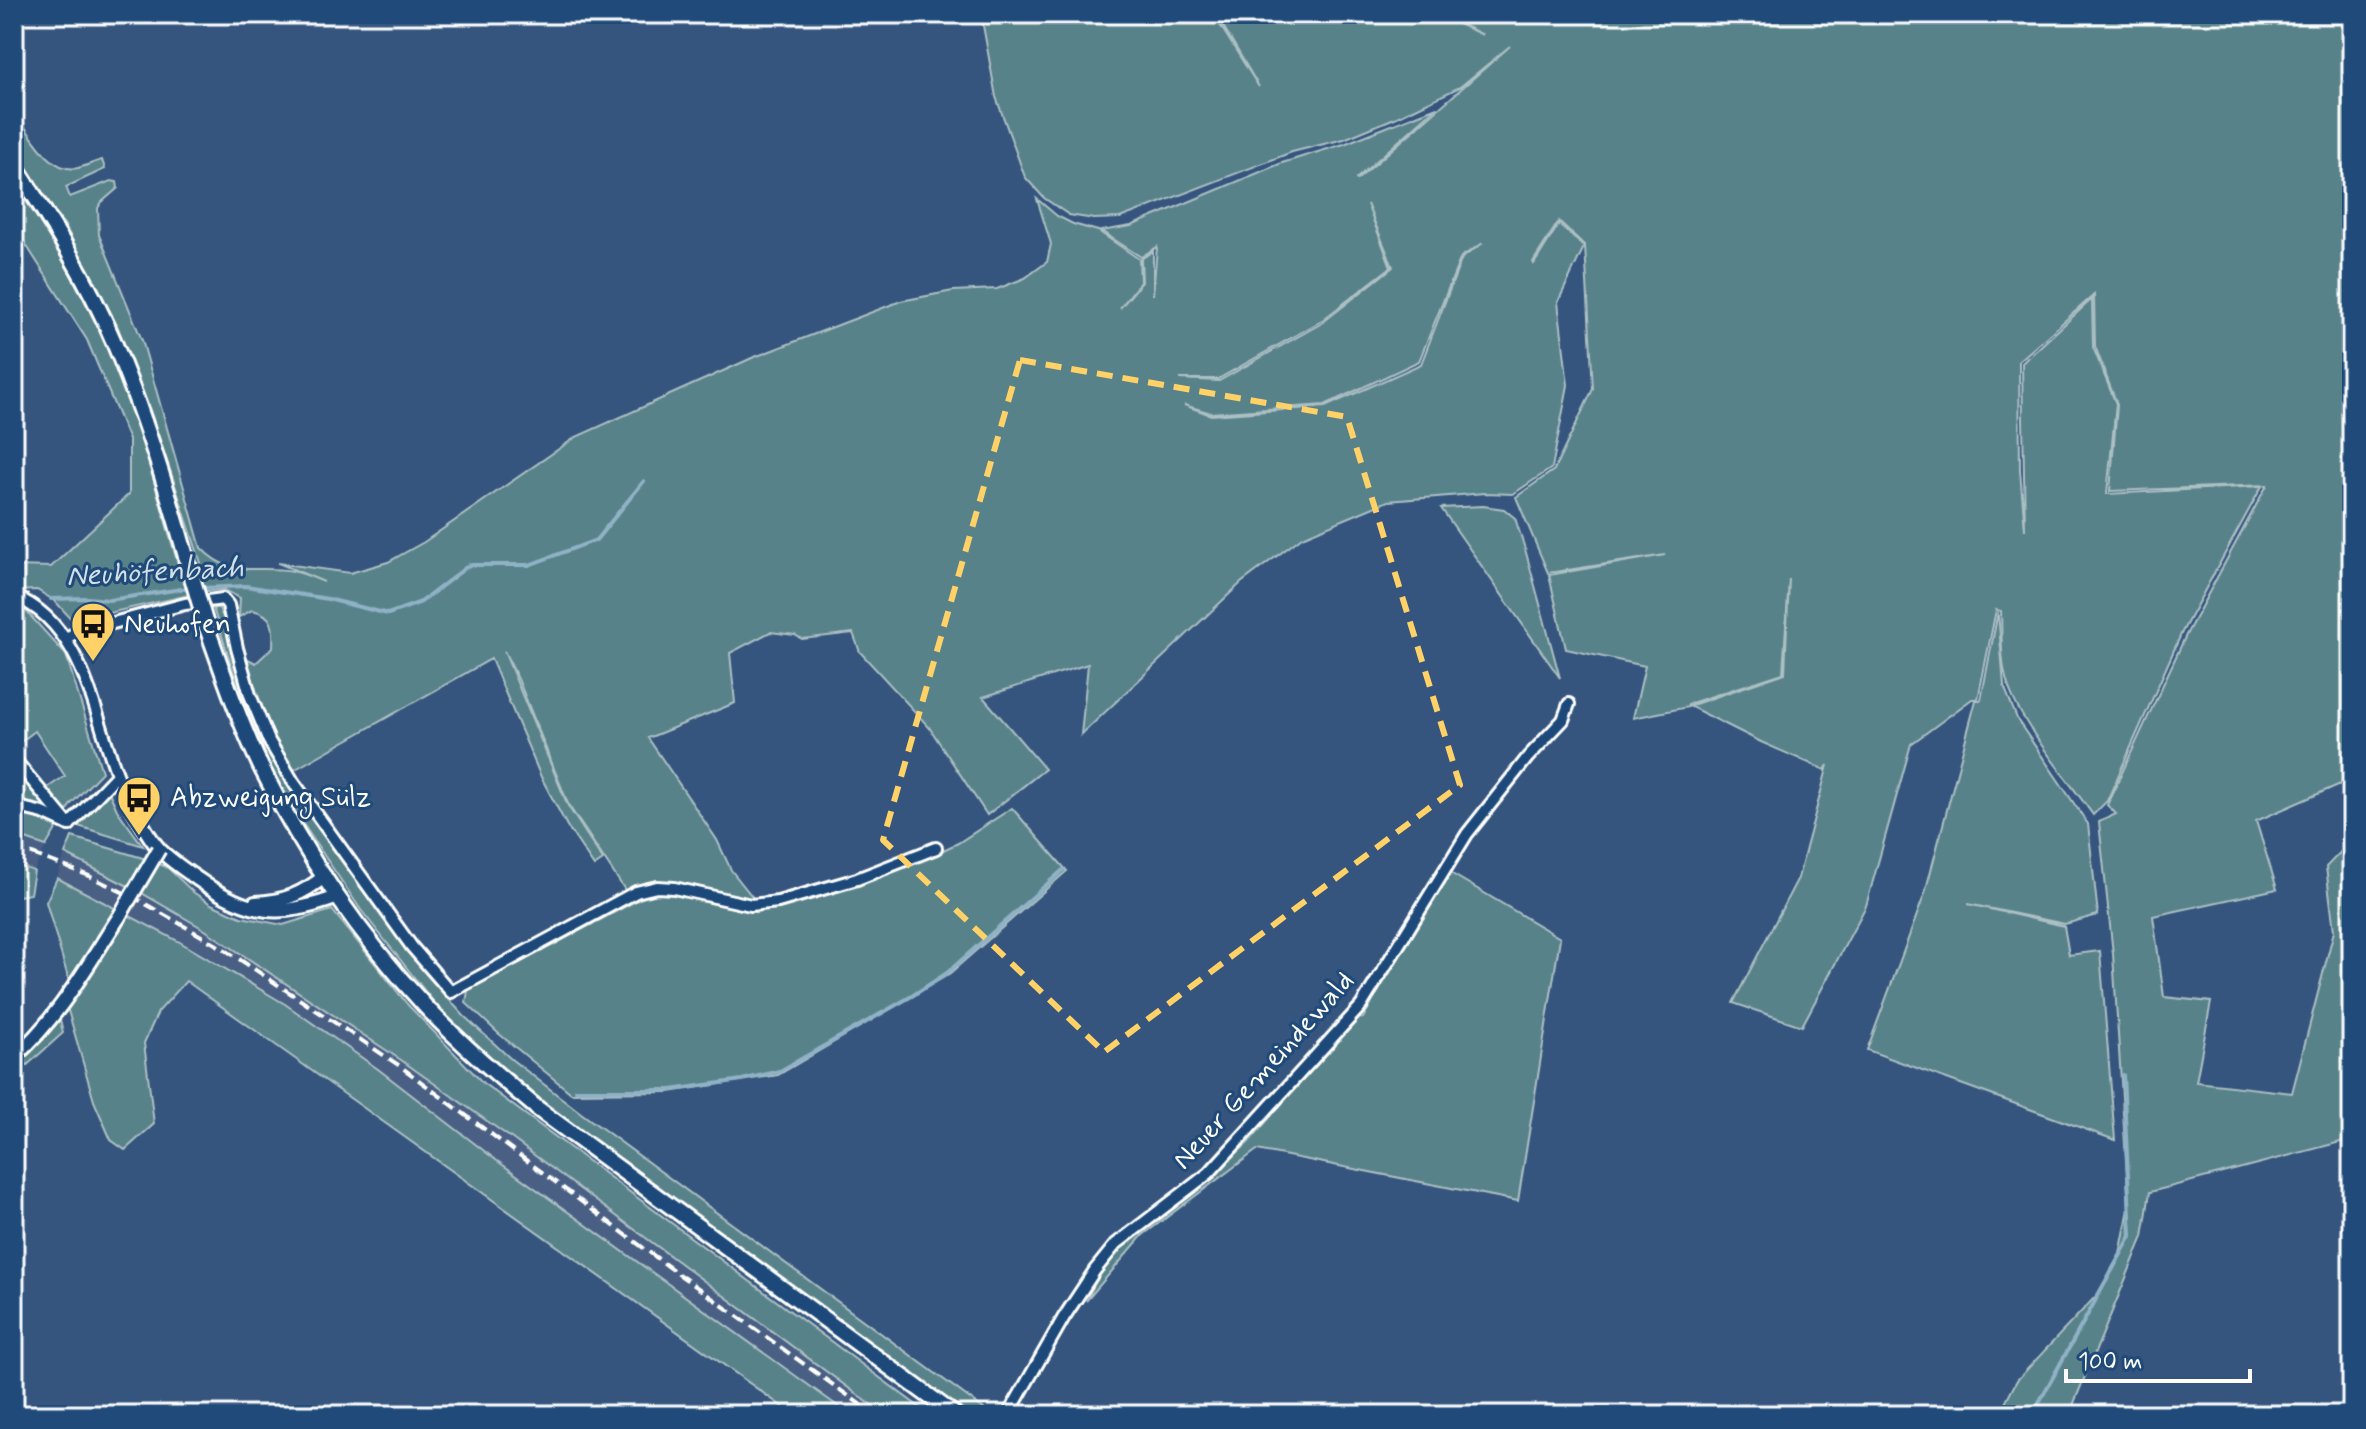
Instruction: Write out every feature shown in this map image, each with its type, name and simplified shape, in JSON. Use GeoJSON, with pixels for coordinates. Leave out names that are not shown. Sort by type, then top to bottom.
{"type":"FeatureCollection","features":[{"type":"Feature","properties":{"kind":"main road"},"geometry":{"type":"LineString","coordinates":[[14,164],[78,270],[112,337],[166,485],[206,625],[231,698],[290,821],[338,897],[428,1008],[527,1100],[955,1415]]}},
{"type":"Feature","properties":{"kind":"street"},"geometry":{"type":"LineString","coordinates":[[14,596],[30,603],[49,618],[65,639],[81,669],[116,776],[159,849],[187,872],[248,908],[279,911],[303,908],[338,897]]}},
{"type":"Feature","properties":{"kind":"street"},"geometry":{"type":"LineString","coordinates":[[65,639],[75,633],[185,604],[223,599],[228,605],[250,695],[269,741],[294,783],[403,934],[451,992],[636,892],[665,887],[751,905],[778,902],[857,879],[936,848]]}},
{"type":"Feature","properties":{"kind":"street","name":"Neuer Gemeindewald"},"geometry":{"type":"LineString","coordinates":[[1008,1415],[1064,1317],[1116,1244],[1209,1173],[1361,1006],[1467,834],[1528,757],[1563,720],[1569,704]]}},
{"type":"Feature","properties":{"kind":"street"},"geometry":{"type":"LineString","coordinates":[[14,759],[69,825]]}},
{"type":"Feature","properties":{"kind":"street"},"geometry":{"type":"LineString","coordinates":[[69,825],[116,776]]}},
{"type":"Feature","properties":{"kind":"street"},"geometry":{"type":"LineString","coordinates":[[14,806],[43,813],[69,825]]}},
{"type":"Feature","properties":{"kind":"street"},"geometry":{"type":"LineString","coordinates":[[14,1057],[61,1005],[159,849]]}},
{"type":"Feature","properties":{"kind":"street"},"geometry":{"type":"LineString","coordinates":[[232,901],[278,902],[298,895],[325,876]]}},
{"type":"Feature","properties":{"kind":"highlighted area"},"geometry":{"type":"Polygon","coordinates":[[[1020,360],[1347,417],[1460,785],[1104,1052],[883,840],[1020,360]]]}},
{"type":"Feature","properties":{"kind":"shaded area"},"geometry":{"type":"Polygon","coordinates":[[[14,835],[46,846],[34,871],[14,864],[14,835]]]}},
{"type":"Feature","properties":{"kind":"shaded area"},"geometry":{"type":"Polygon","coordinates":[[[65,854],[202,928],[401,1060],[885,1415],[850,1415],[285,1004],[178,941],[57,878],[65,854]]]}},
{"type":"Feature","properties":{"kind":"green space"},"geometry":{"type":"Polygon","coordinates":[[[981,14],[1213,14],[1259,87],[1216,14],[1436,14],[1483,35],[1440,14],[2352,14],[2352,779],[2256,821],[2277,889],[2153,916],[2164,997],[2211,1002],[2196,1082],[2292,1093],[2334,931],[2326,867],[2352,840],[2352,1139],[2150,1192],[2143,1237],[2069,1415],[1999,1415],[2017,1380],[2097,1295],[2120,1254],[2129,1209],[2113,954],[2099,822],[2116,814],[2107,805],[2186,635],[2267,485],[2110,491],[2117,405],[2095,346],[2094,295],[2019,361],[2020,470],[2025,530],[2022,363],[2092,299],[2093,347],[2116,404],[2107,494],[2262,486],[2182,632],[2107,801],[2093,815],[2014,701],[2004,667],[2001,611],[1996,610],[1978,699],[1972,699],[1911,744],[1866,906],[1802,1026],[1733,1003],[1798,878],[1828,765],[1825,770],[1689,706],[1785,673],[1789,579],[1783,673],[1688,704],[1688,707],[1633,718],[1645,666],[1566,649],[1549,575],[1665,555],[1548,573],[1516,497],[1554,470],[1593,389],[1585,246],[1559,221],[1534,264],[1559,224],[1584,247],[1558,302],[1568,385],[1552,468],[1513,494],[1485,493],[1388,501],[1302,537],[1241,583],[1081,735],[1088,664],[983,697],[1045,769],[987,815],[929,727],[860,652],[853,633],[802,639],[795,635],[770,632],[730,653],[735,703],[648,738],[717,840],[731,870],[754,899],[674,883],[643,886],[627,893],[569,806],[504,651],[568,806],[603,860],[594,866],[567,826],[541,777],[491,659],[292,771],[265,716],[246,658],[256,663],[273,647],[271,623],[265,615],[252,610],[239,617],[240,598],[225,590],[207,591],[73,621],[55,601],[37,590],[14,591],[14,566],[51,567],[129,494],[129,440],[87,340],[14,226],[14,184],[84,298],[113,360],[136,422],[183,581],[205,575],[150,410],[117,325],[64,224],[40,197],[14,157],[14,111],[41,149],[58,164],[78,168],[102,160],[105,169],[66,187],[70,197],[111,181],[117,182],[118,188],[98,208],[99,235],[142,340],[201,548],[223,564],[244,569],[279,569],[304,574],[278,563],[350,573],[388,562],[424,542],[576,437],[752,358],[901,301],[953,291],[997,289],[1025,278],[1047,262],[1051,244],[1037,199],[1057,216],[1098,231],[1139,259],[1140,282],[1120,308],[1142,282],[1141,259],[1153,251],[1153,295],[1157,247],[1141,257],[1101,231],[1131,226],[1282,163],[1344,144],[1437,107],[1357,180],[1510,46],[1460,87],[1397,117],[1344,139],[1292,152],[1120,218],[1094,219],[1069,215],[1044,198],[1025,177],[996,97],[981,14]],[[1367,204],[1391,267],[1321,321],[1218,379],[1180,379],[1219,381],[1322,323],[1393,267],[1367,204]],[[1483,243],[1461,257],[1419,361],[1325,405],[1211,413],[1184,405],[1211,415],[1325,407],[1421,364],[1462,258],[1483,243]]]}},
{"type":"Feature","properties":{"kind":"green space"},"geometry":{"type":"Polygon","coordinates":[[[1483,506],[1504,509],[1515,518],[1560,678],[1441,508],[1483,506]]]}},
{"type":"Feature","properties":{"kind":"green space"},"geometry":{"type":"Polygon","coordinates":[[[213,608],[219,608],[229,631],[250,708],[273,760],[425,973],[464,1016],[511,1059],[581,1113],[992,1415],[963,1415],[544,1106],[472,1046],[361,910],[280,790],[240,692],[213,608]]]}},
{"type":"Feature","properties":{"kind":"green space"},"geometry":{"type":"Polygon","coordinates":[[[14,609],[26,611],[66,655],[102,772],[71,804],[46,846],[14,835],[14,766],[35,796],[65,776],[35,731],[14,747],[14,609]]]}},
{"type":"Feature","properties":{"kind":"green space"},"geometry":{"type":"Polygon","coordinates":[[[1998,612],[2004,686],[2018,721],[2088,824],[2098,915],[2065,924],[1968,904],[2064,926],[2069,955],[2100,951],[2115,1140],[1867,1050],[1925,893],[1976,700],[1981,700],[1998,612]]]}},
{"type":"Feature","properties":{"kind":"green space"},"geometry":{"type":"Polygon","coordinates":[[[109,792],[117,810],[143,846],[78,826],[109,792]]]}},
{"type":"Feature","properties":{"kind":"green space"},"geometry":{"type":"Polygon","coordinates":[[[1012,808],[1067,871],[948,975],[778,1075],[669,1092],[571,1093],[466,1003],[468,990],[649,894],[673,891],[756,912],[819,897],[896,871],[958,843],[1012,808]]]}},
{"type":"Feature","properties":{"kind":"green space"},"geometry":{"type":"Polygon","coordinates":[[[72,837],[168,868],[193,892],[241,917],[283,925],[332,910],[408,1005],[483,1083],[930,1415],[885,1415],[401,1060],[202,928],[65,854],[72,837]]]}},
{"type":"Feature","properties":{"kind":"green space"},"geometry":{"type":"Polygon","coordinates":[[[14,864],[34,871],[30,894],[14,894],[14,864]]]}},
{"type":"Feature","properties":{"kind":"green space"},"geometry":{"type":"Polygon","coordinates":[[[1447,871],[1560,938],[1518,1201],[1257,1150],[1143,1235],[1086,1301],[1108,1257],[1198,1189],[1248,1143],[1355,1019],[1363,1018],[1447,871]]]}},
{"type":"Feature","properties":{"kind":"green space"},"geometry":{"type":"Polygon","coordinates":[[[57,878],[178,941],[285,1004],[850,1415],[794,1415],[186,981],[158,1012],[144,1043],[154,1124],[125,1150],[111,1140],[94,1101],[67,1007],[72,991],[46,902],[57,878]]]}},
{"type":"Feature","properties":{"kind":"green space"},"geometry":{"type":"Polygon","coordinates":[[[56,1015],[63,1033],[14,1077],[14,1064],[38,1043],[56,1015]]]}},
{"type":"Feature","properties":{"kind":"waterway","name":"Neuhöfenbach"},"geometry":{"type":"LineString","coordinates":[[51,599],[109,600],[181,589],[246,586],[328,599],[388,614],[421,602],[469,565],[529,565],[596,540],[644,481]]}},
{"type":"Feature","properties":{"kind":"waterway","name":"Neuhöfenbach"},"geometry":{"type":"LineString","coordinates":[[14,634],[18,627]]}},
{"type":"Feature","properties":{"kind":"waterway"},"geometry":{"type":"LineString","coordinates":[[576,1090],[671,1090],[780,1071],[947,973],[1063,870]]}},
{"type":"Feature","properties":{"kind":"waterway"},"geometry":{"type":"LineString","coordinates":[[2032,1415],[2131,1236],[2123,1075]]}},
{"type":"Feature","properties":{"kind":"railway"},"geometry":{"type":"LineString","coordinates":[[14,847],[87,875],[137,899],[224,949],[400,1066],[677,1273],[875,1415]]}},
{"type":"Feature","properties":{"kind":"place","name":"Neuhofen"},"geometry":{"type":"Point","coordinates":[93,663]}},
{"type":"Feature","properties":{"kind":"place","name":"Abzweigung Sülz"},"geometry":{"type":"Point","coordinates":[139,837]}}]}
